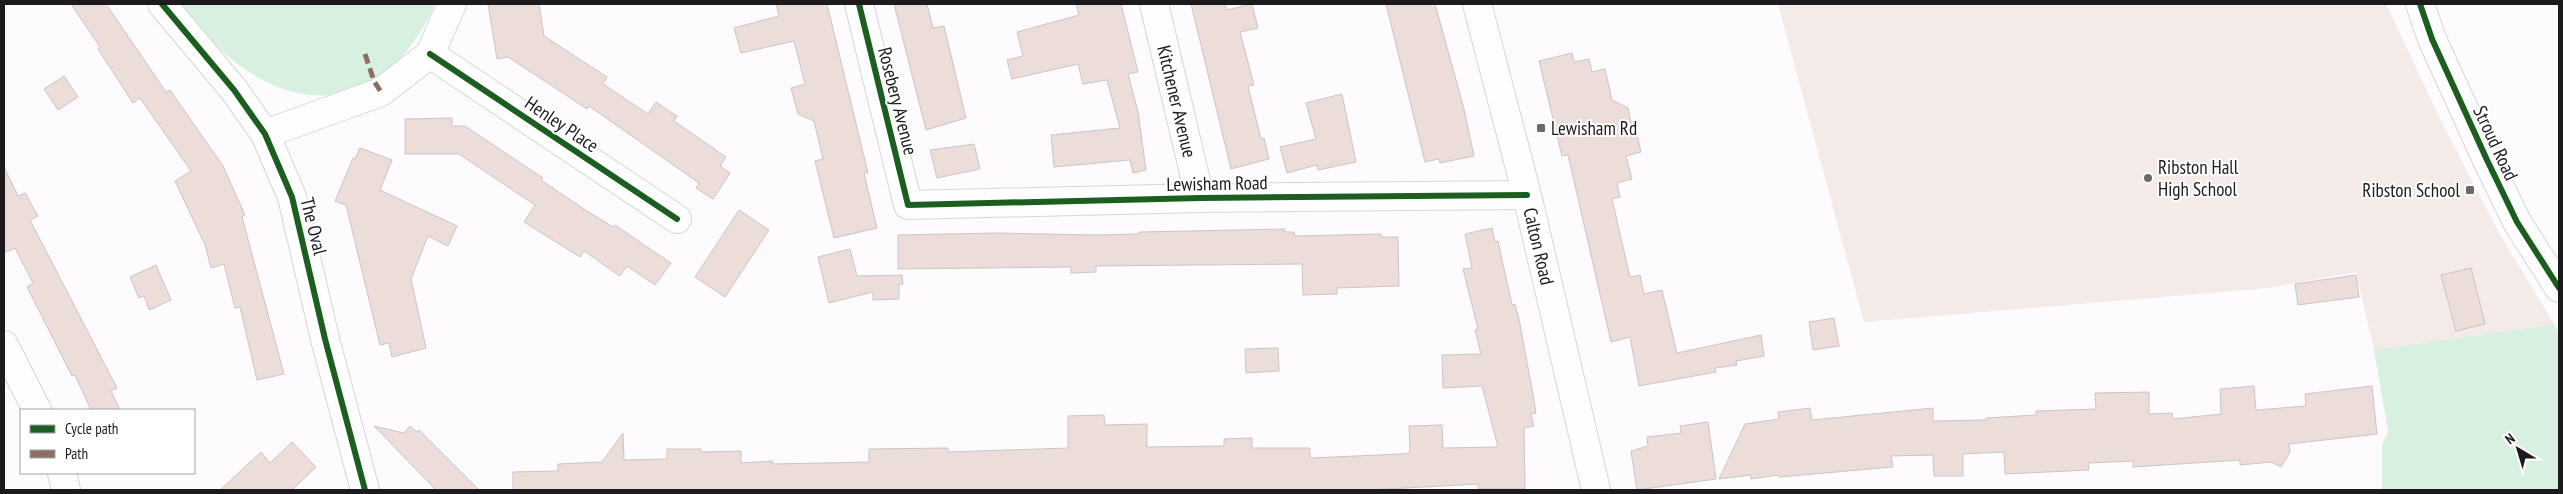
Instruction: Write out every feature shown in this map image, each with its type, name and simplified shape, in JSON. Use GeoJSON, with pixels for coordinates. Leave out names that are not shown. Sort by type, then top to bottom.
{"type":"FeatureCollection","features":[{"type":"Feature","properties":{"kind":"street","name":"The Oval"},"geometry":{"type":"LineString","coordinates":[[162,4],[234,90],[266,134],[292,198],[365,490]]}},
{"type":"Feature","properties":{"kind":"street"},"geometry":{"type":"LineString","coordinates":[[266,134],[381,92],[430,54],[452,4]]}},
{"type":"Feature","properties":{"kind":"street","name":"Rosebery Avenue"},"geometry":{"type":"LineString","coordinates":[[859,4],[908,204]]}},
{"type":"Feature","properties":{"kind":"street","name":"Kitchener Avenue"},"geometry":{"type":"LineString","coordinates":[[1154,4],[1200,198]]}},
{"type":"Feature","properties":{"kind":"street","name":"Calton Road"},"geometry":{"type":"LineString","coordinates":[[1477,4],[1527,195],[1596,490]]}},
{"type":"Feature","properties":{"kind":"street","name":"Stroud Road"},"geometry":{"type":"LineString","coordinates":[[2420,4],[2432,38],[2491,169],[2517,222],[2559,288]]}},
{"type":"Feature","properties":{"kind":"street","name":"Henley Place"},"geometry":{"type":"LineString","coordinates":[[430,54],[677,219]]}},
{"type":"Feature","properties":{"kind":"street","name":"Lewisham Road"},"geometry":{"type":"LineString","coordinates":[[908,204],[1200,198],[1527,195]]}},
{"type":"Feature","properties":{"kind":"street"},"geometry":{"type":"LineString","coordinates":[[4,345],[36,409]]}},
{"type":"Feature","properties":{"kind":"street"},"geometry":{"type":"LineString","coordinates":[[62,474],[66,490]]}},
{"type":"Feature","properties":{"kind":"shaded area","name":"Ribston Hall High School"},"geometry":{"type":"Polygon","coordinates":[[[1778,4],[2386,4],[2442,123],[2499,233],[2554,324],[2374,350],[2356,272],[2269,288],[1864,322],[1778,4]]]}},
{"type":"Feature","properties":{"kind":"green space"},"geometry":{"type":"Polygon","coordinates":[[[181,4],[435,4],[410,48],[380,77],[347,92],[312,95],[277,87],[243,68],[210,40],[181,4]]]}},
{"type":"Feature","properties":{"kind":"green space"},"geometry":{"type":"Polygon","coordinates":[[[2554,324],[2559,333],[2559,490],[2382,490],[2382,445],[2388,431],[2374,350],[2554,324]]]}},
{"type":"Feature","properties":{"kind":"building"},"geometry":{"type":"Polygon","coordinates":[[[71,4],[106,4],[166,92],[170,90],[223,166],[245,215],[242,217],[284,374],[257,380],[240,307],[235,308],[224,264],[211,268],[205,245],[175,181],[191,171],[140,98],[133,103],[98,49],[100,47],[71,4]]]}},
{"type":"Feature","properties":{"kind":"building"},"geometry":{"type":"Polygon","coordinates":[[[488,4],[539,4],[544,36],[607,77],[603,84],[648,114],[656,102],[677,116],[674,121],[726,157],[720,166],[730,173],[713,199],[696,188],[699,183],[589,106],[587,109],[508,57],[497,59],[488,4]]]}},
{"type":"Feature","properties":{"kind":"building"},"geometry":{"type":"Polygon","coordinates":[[[776,4],[827,4],[868,173],[864,173],[877,228],[834,238],[815,161],[823,159],[814,121],[798,114],[791,88],[805,84],[794,41],[741,53],[734,28],[779,16],[776,4]]]}},
{"type":"Feature","properties":{"kind":"building"},"geometry":{"type":"Polygon","coordinates":[[[894,4],[927,4],[933,28],[944,26],[966,118],[926,130],[894,4]]]}},
{"type":"Feature","properties":{"kind":"building"},"geometry":{"type":"Polygon","coordinates":[[[1076,4],[1121,4],[1138,72],[1128,74],[1138,112],[1146,170],[1133,173],[1130,160],[1054,167],[1051,135],[1120,128],[1107,80],[1083,84],[1078,64],[1012,79],[1007,60],[1023,56],[1017,32],[1079,15],[1076,4]]]}},
{"type":"Feature","properties":{"kind":"building"},"geometry":{"type":"Polygon","coordinates":[[[1191,4],[1225,4],[1227,10],[1252,4],[1258,28],[1240,32],[1254,85],[1248,86],[1261,139],[1264,138],[1269,159],[1231,169],[1191,4]]]}},
{"type":"Feature","properties":{"kind":"building"},"geometry":{"type":"Polygon","coordinates":[[[1386,4],[1435,4],[1464,109],[1474,156],[1440,163],[1439,159],[1425,162],[1386,4]]]}},
{"type":"Feature","properties":{"kind":"building"},"geometry":{"type":"Polygon","coordinates":[[[1572,53],[1574,62],[1589,59],[1592,72],[1605,69],[1612,100],[1628,108],[1633,131],[1636,130],[1641,152],[1626,156],[1632,179],[1617,183],[1620,197],[1612,199],[1630,277],[1640,275],[1644,294],[1662,290],[1677,353],[1761,335],[1764,356],[1736,361],[1737,365],[1715,368],[1716,372],[1639,386],[1630,337],[1611,342],[1568,155],[1562,156],[1539,61],[1572,53]]]}},
{"type":"Feature","properties":{"kind":"building"},"geometry":{"type":"Polygon","coordinates":[[[64,76],[78,97],[58,110],[44,89],[64,76]]]}},
{"type":"Feature","properties":{"kind":"building"},"geometry":{"type":"Polygon","coordinates":[[[1342,94],[1356,162],[1318,170],[1317,165],[1287,173],[1280,147],[1316,139],[1306,103],[1342,94]]]}},
{"type":"Feature","properties":{"kind":"building"},"geometry":{"type":"Polygon","coordinates":[[[452,118],[452,126],[465,126],[543,178],[541,180],[587,211],[613,227],[615,225],[671,263],[655,285],[627,266],[620,276],[584,251],[580,257],[524,222],[535,205],[459,154],[405,154],[405,119],[452,118]]]}},
{"type":"Feature","properties":{"kind":"building"},"geometry":{"type":"Polygon","coordinates":[[[974,144],[980,169],[937,178],[930,150],[974,144]]]}},
{"type":"Feature","properties":{"kind":"building"},"geometry":{"type":"Polygon","coordinates":[[[360,148],[392,160],[380,190],[457,226],[448,246],[428,236],[411,279],[426,348],[392,357],[389,343],[380,345],[346,205],[335,201],[353,158],[355,159],[360,148]]]}},
{"type":"Feature","properties":{"kind":"building"},"geometry":{"type":"Polygon","coordinates":[[[4,167],[18,196],[25,193],[38,216],[30,220],[117,388],[111,391],[120,409],[91,409],[75,375],[72,376],[27,287],[33,283],[15,248],[4,253],[4,167]]]}},
{"type":"Feature","properties":{"kind":"building"},"geometry":{"type":"Polygon","coordinates":[[[739,210],[769,230],[725,297],[695,277],[739,210]]]}},
{"type":"Feature","properties":{"kind":"building"},"geometry":{"type":"Polygon","coordinates":[[[1492,228],[1495,242],[1498,241],[1512,305],[1515,304],[1519,319],[1536,413],[1531,414],[1534,426],[1524,428],[1525,489],[1478,489],[1478,484],[1369,490],[513,490],[513,472],[558,471],[558,464],[602,462],[623,433],[624,460],[667,459],[667,449],[701,449],[701,452],[741,451],[741,463],[773,461],[773,464],[869,462],[869,449],[948,448],[948,452],[1068,448],[1068,416],[1104,415],[1105,425],[1147,424],[1147,447],[1224,446],[1224,439],[1252,438],[1252,448],[1310,448],[1310,458],[1401,454],[1410,453],[1409,426],[1442,425],[1443,448],[1498,447],[1482,386],[1443,388],[1442,355],[1481,354],[1475,330],[1478,329],[1463,269],[1472,268],[1465,234],[1492,228]]]}},
{"type":"Feature","properties":{"kind":"building"},"geometry":{"type":"Polygon","coordinates":[[[1285,229],[1285,232],[1294,232],[1295,236],[1381,234],[1381,237],[1398,237],[1399,286],[1337,288],[1337,294],[1303,295],[1302,264],[1096,266],[1096,272],[1071,273],[1071,267],[898,269],[898,235],[996,233],[1096,235],[1139,234],[1139,232],[1285,229]]]}},
{"type":"Feature","properties":{"kind":"building"},"geometry":{"type":"Polygon","coordinates":[[[850,249],[857,276],[902,275],[903,284],[899,285],[899,299],[873,300],[873,292],[829,303],[818,257],[850,249]]]}},
{"type":"Feature","properties":{"kind":"building"},"geometry":{"type":"Polygon","coordinates":[[[156,265],[171,300],[149,310],[144,296],[139,298],[130,277],[156,265]]]}},
{"type":"Feature","properties":{"kind":"building"},"geometry":{"type":"Polygon","coordinates":[[[2471,268],[2485,324],[2456,331],[2441,275],[2471,268]]]}},
{"type":"Feature","properties":{"kind":"building"},"geometry":{"type":"Polygon","coordinates":[[[2356,275],[2359,297],[2298,305],[2295,284],[2356,275]]]}},
{"type":"Feature","properties":{"kind":"building"},"geometry":{"type":"Polygon","coordinates":[[[1834,318],[1839,346],[1813,350],[1809,322],[1834,318]]]}},
{"type":"Feature","properties":{"kind":"building"},"geometry":{"type":"Polygon","coordinates":[[[1278,348],[1279,371],[1246,373],[1245,349],[1278,348]]]}},
{"type":"Feature","properties":{"kind":"building"},"geometry":{"type":"Polygon","coordinates":[[[2254,386],[2256,410],[2306,406],[2305,394],[2372,386],[2377,434],[2289,444],[2290,452],[2281,467],[2271,462],[2240,465],[2240,460],[2133,467],[2133,461],[2088,463],[2089,470],[2005,474],[2004,452],[1963,454],[1963,476],[1934,476],[1933,455],[1891,456],[1893,467],[1779,477],[1778,475],[1751,479],[1751,475],[1719,479],[1745,424],[1779,419],[1778,412],[1810,408],[1812,420],[1933,408],[1933,421],[1986,420],[1986,418],[2036,415],[2036,411],[2096,409],[2095,393],[2149,392],[2149,414],[2172,413],[2173,419],[2221,414],[2220,389],[2254,386]]]}},
{"type":"Feature","properties":{"kind":"building"},"geometry":{"type":"Polygon","coordinates":[[[1708,422],[1716,479],[1637,490],[1631,451],[1648,446],[1647,437],[1681,433],[1680,426],[1708,422]]]}},
{"type":"Feature","properties":{"kind":"building"},"geometry":{"type":"Polygon","coordinates":[[[374,426],[404,433],[410,426],[417,432],[419,430],[479,490],[436,490],[374,426]]]}},
{"type":"Feature","properties":{"kind":"building"},"geometry":{"type":"Polygon","coordinates":[[[292,442],[316,467],[292,490],[220,490],[261,452],[270,463],[292,442]]]}},
{"type":"Feature","properties":{"kind":"marked path"},"geometry":{"type":"LineString","coordinates":[[365,54],[374,81],[381,92]]}},
{"type":"Feature","properties":{"kind":"cycle path"},"geometry":{"type":"LineString","coordinates":[[162,4],[234,90],[265,134],[292,197],[325,339],[365,490]]}},
{"type":"Feature","properties":{"kind":"cycle path"},"geometry":{"type":"LineString","coordinates":[[859,4],[908,205],[1200,198],[1527,195]]}},
{"type":"Feature","properties":{"kind":"cycle path"},"geometry":{"type":"LineString","coordinates":[[2420,4],[2432,39],[2517,222],[2559,288]]}},
{"type":"Feature","properties":{"kind":"cycle path"},"geometry":{"type":"LineString","coordinates":[[430,54],[677,219]]}},
{"type":"Feature","properties":{"kind":"place","name":"Lewisham Rd"},"geometry":{"type":"Point","coordinates":[1541,128]}},
{"type":"Feature","properties":{"kind":"place","name":"Ribston Hall High School"},"geometry":{"type":"Point","coordinates":[2148,178]}},
{"type":"Feature","properties":{"kind":"place","name":"Ribston School"},"geometry":{"type":"Point","coordinates":[2470,190]}}]}
